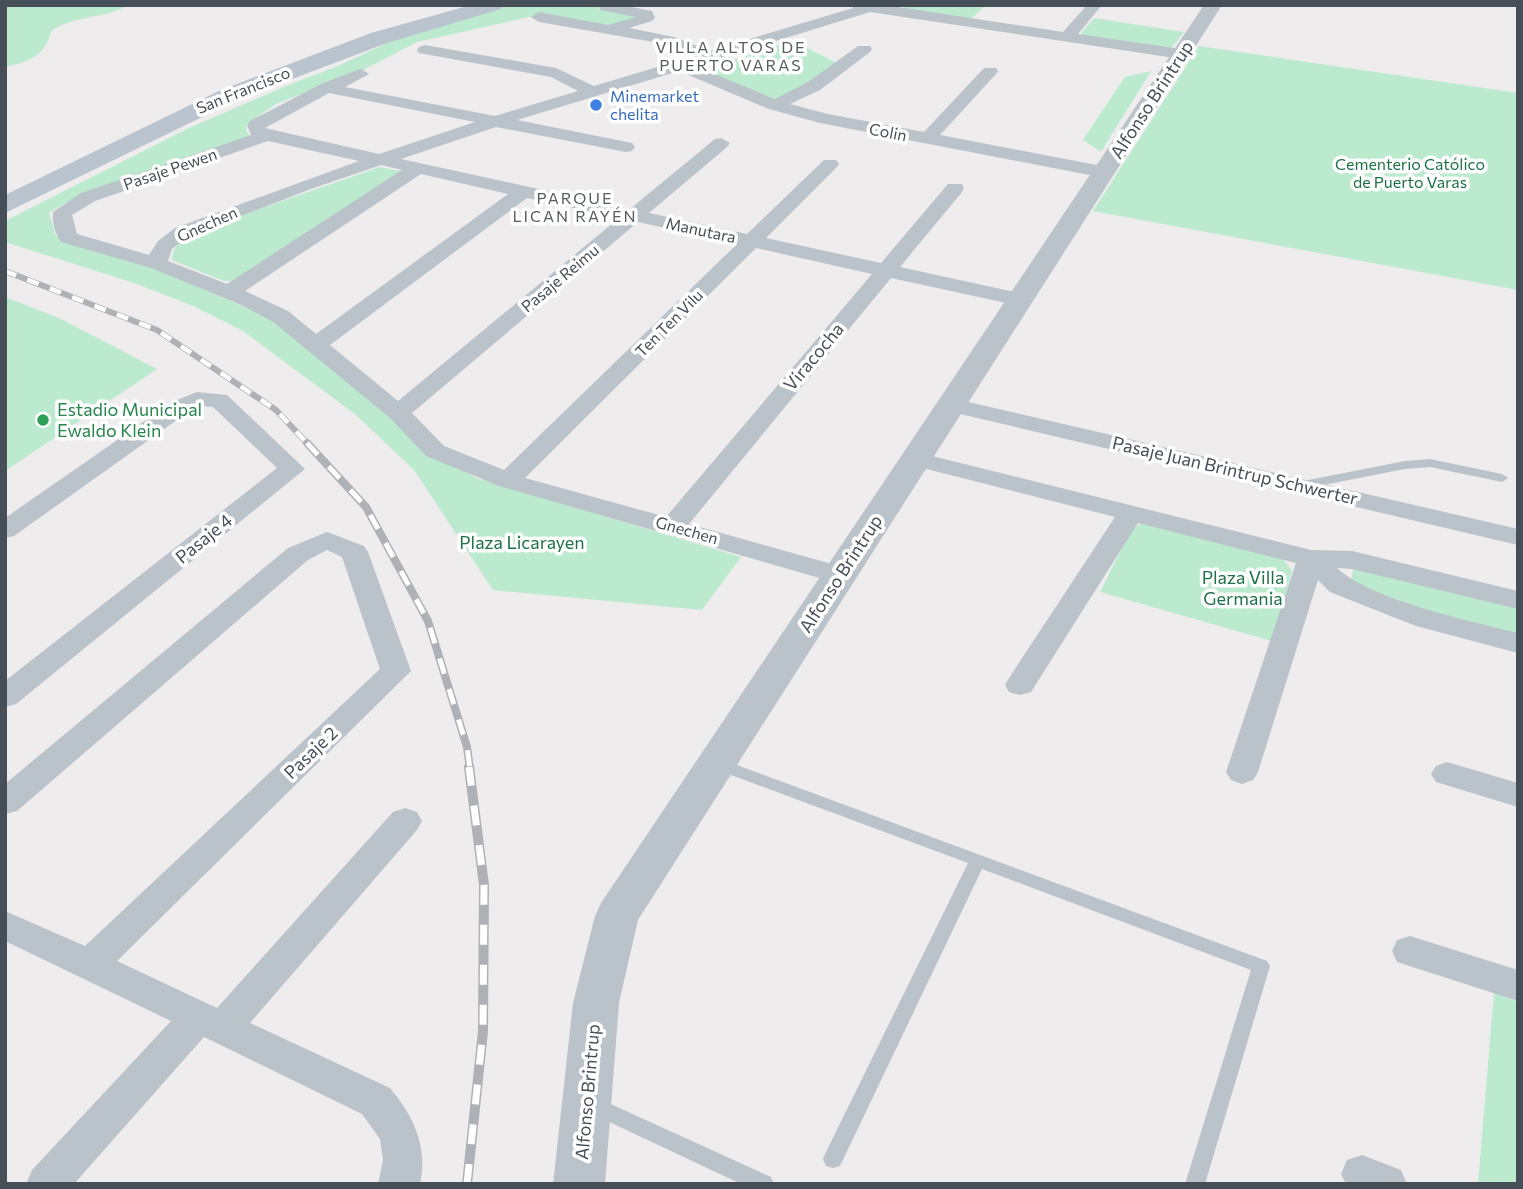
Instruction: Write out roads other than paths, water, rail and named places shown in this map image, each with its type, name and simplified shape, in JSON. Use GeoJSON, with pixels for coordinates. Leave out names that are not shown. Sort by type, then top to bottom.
{"type":"FeatureCollection","features":[{"type":"Feature","properties":{"kind":"main road","name":"San Francisco"},"geometry":{"type":"LineString","coordinates":[[5,205],[189,112],[238,91],[391,34],[494,5]]}},
{"type":"Feature","properties":{"kind":"street"},"geometry":{"type":"LineString","coordinates":[[975,23],[993,5]]}},
{"type":"Feature","properties":{"kind":"street"},"geometry":{"type":"LineString","coordinates":[[1068,37],[1095,5]]}},
{"type":"Feature","properties":{"kind":"street","name":"Alfonso Brintrup"},"geometry":{"type":"LineString","coordinates":[[579,1184],[596,1003],[617,916],[1213,5]]}},
{"type":"Feature","properties":{"kind":"street"},"geometry":{"type":"LineString","coordinates":[[867,6],[1181,54]]}},
{"type":"Feature","properties":{"kind":"street","name":"Gnechen"},"geometry":{"type":"LineString","coordinates":[[840,575],[508,481],[435,451],[398,413],[280,316],[158,264],[160,250],[166,243],[192,227],[304,185],[496,121],[867,6]]}},
{"type":"Feature","properties":{"kind":"street"},"geometry":{"type":"LineString","coordinates":[[605,7],[647,14],[647,18],[611,29]]}},
{"type":"Feature","properties":{"kind":"street"},"geometry":{"type":"LineString","coordinates":[[539,18],[669,40],[708,56]]}},
{"type":"Feature","properties":{"kind":"street"},"geometry":{"type":"LineString","coordinates":[[775,106],[814,86],[863,49]]}},
{"type":"Feature","properties":{"kind":"street"},"geometry":{"type":"LineString","coordinates":[[425,50],[556,73],[591,91]]}},
{"type":"Feature","properties":{"kind":"street","name":"Colin"},"geometry":{"type":"LineString","coordinates":[[680,65],[775,106],[853,126],[1105,172]]}},
{"type":"Feature","properties":{"kind":"street"},"geometry":{"type":"LineString","coordinates":[[927,139],[990,71]]}},
{"type":"Feature","properties":{"kind":"street"},"geometry":{"type":"LineString","coordinates":[[267,135],[257,131],[256,125],[327,88],[361,74]]}},
{"type":"Feature","properties":{"kind":"street"},"geometry":{"type":"LineString","coordinates":[[327,88],[626,147]]}},
{"type":"Feature","properties":{"kind":"street","name":"Manutara"},"geometry":{"type":"LineString","coordinates":[[267,135],[1020,300]]}},
{"type":"Feature","properties":{"kind":"street","name":"Pasaje Pewen"},"geometry":{"type":"LineString","coordinates":[[158,264],[68,238],[62,221],[63,212],[88,197],[267,135]]}},
{"type":"Feature","properties":{"kind":"street","name":"Pasaje Reimu"},"geometry":{"type":"LineString","coordinates":[[398,413],[721,144]]}},
{"type":"Feature","properties":{"kind":"street","name":"Ten Ten Vilu"},"geometry":{"type":"LineString","coordinates":[[508,481],[830,164]]}},
{"type":"Feature","properties":{"kind":"street"},"geometry":{"type":"LineString","coordinates":[[228,292],[418,168]]}},
{"type":"Feature","properties":{"kind":"street","name":"Viracocha"},"geometry":{"type":"LineString","coordinates":[[673,526],[955,187]]}},
{"type":"Feature","properties":{"kind":"street"},"geometry":{"type":"LineString","coordinates":[[316,345],[524,191]]}},
{"type":"Feature","properties":{"kind":"street","name":"Pasaje 4"},"geometry":{"type":"LineString","coordinates":[[5,530],[180,407],[197,399],[219,400],[292,469],[5,697]]}},
{"type":"Feature","properties":{"kind":"street","name":"Pasaje Juan Brintrup Schwerter"},"geometry":{"type":"LineString","coordinates":[[951,405],[1518,537]]}},
{"type":"Feature","properties":{"kind":"street"},"geometry":{"type":"LineString","coordinates":[[916,459],[1311,558],[1352,560],[1518,600]]}},
{"type":"Feature","properties":{"kind":"street"},"geometry":{"type":"LineString","coordinates":[[1020,685],[1131,513]]}},
{"type":"Feature","properties":{"kind":"street","name":"Pasaje 2"},"geometry":{"type":"LineString","coordinates":[[5,802],[298,554],[327,540],[355,552],[396,671],[90,965]]}},
{"type":"Feature","properties":{"kind":"street"},"geometry":{"type":"LineString","coordinates":[[1311,558],[1340,586],[1426,619],[1518,643]]}},
{"type":"Feature","properties":{"kind":"street"},"geometry":{"type":"LineString","coordinates":[[1242,772],[1311,558]]}},
{"type":"Feature","properties":{"kind":"street"},"geometry":{"type":"LineString","coordinates":[[1447,774],[1518,795]]}},
{"type":"Feature","properties":{"kind":"street"},"geometry":{"type":"LineString","coordinates":[[47,1184],[211,1022],[405,821]]}},
{"type":"Feature","properties":{"kind":"street"},"geometry":{"type":"LineString","coordinates":[[5,925],[376,1101],[391,1119],[402,1140],[402,1172],[399,1184]]}},
{"type":"Feature","properties":{"kind":"street"},"geometry":{"type":"LineString","coordinates":[[1410,951],[1518,986]]}},
{"type":"Feature","properties":{"kind":"lane"},"geometry":{"type":"LineString","coordinates":[[1298,486],[1405,465],[1430,463],[1502,478]]}},
{"type":"Feature","properties":{"kind":"lane"},"geometry":{"type":"LineString","coordinates":[[717,763],[1262,966],[1195,1184]]}},
{"type":"Feature","properties":{"kind":"lane"},"geometry":{"type":"LineString","coordinates":[[832,1159],[978,860]]}},
{"type":"Feature","properties":{"kind":"lane"},"geometry":{"type":"LineString","coordinates":[[587,1103],[764,1184]]}},
{"type":"Feature","properties":{"kind":"railway"},"geometry":{"type":"LineString","coordinates":[[5,271],[157,330],[276,410],[308,444]]}},
{"type":"Feature","properties":{"kind":"railway"},"geometry":{"type":"LineString","coordinates":[[307,443],[366,507],[428,621],[467,747],[470,769]]}},
{"type":"Feature","properties":{"kind":"railway"},"geometry":{"type":"LineString","coordinates":[[467,1184],[483,1031],[484,885],[469,767]]}},
{"type":"Feature","properties":{"kind":"place","name":"Minemarket chelita"},"geometry":{"type":"Point","coordinates":[596,105]}},
{"type":"Feature","properties":{"kind":"place","name":"Estadio Municipal Ewaldo Klein"},"geometry":{"type":"Point","coordinates":[43,420]}},
{"type":"Feature","properties":{"kind":"district","name":"VILLA ALTOS DE PUERTO VARAS"},"geometry":{"type":"Point","coordinates":[731,56]}},
{"type":"Feature","properties":{"kind":"district","name":"PARQUE LICAN RAYÉN"},"geometry":{"type":"Point","coordinates":[575,207]}},
{"type":"Feature","properties":{"kind":"park label","name":"Cementerio Católico de Puerto Varas"},"geometry":{"type":"Point","coordinates":[1410,173]}},
{"type":"Feature","properties":{"kind":"park label","name":"Plaza Licarayen"},"geometry":{"type":"Point","coordinates":[522,543]}},
{"type":"Feature","properties":{"kind":"park label","name":"Plaza Villa Germania"},"geometry":{"type":"Point","coordinates":[1243,588]}}]}
